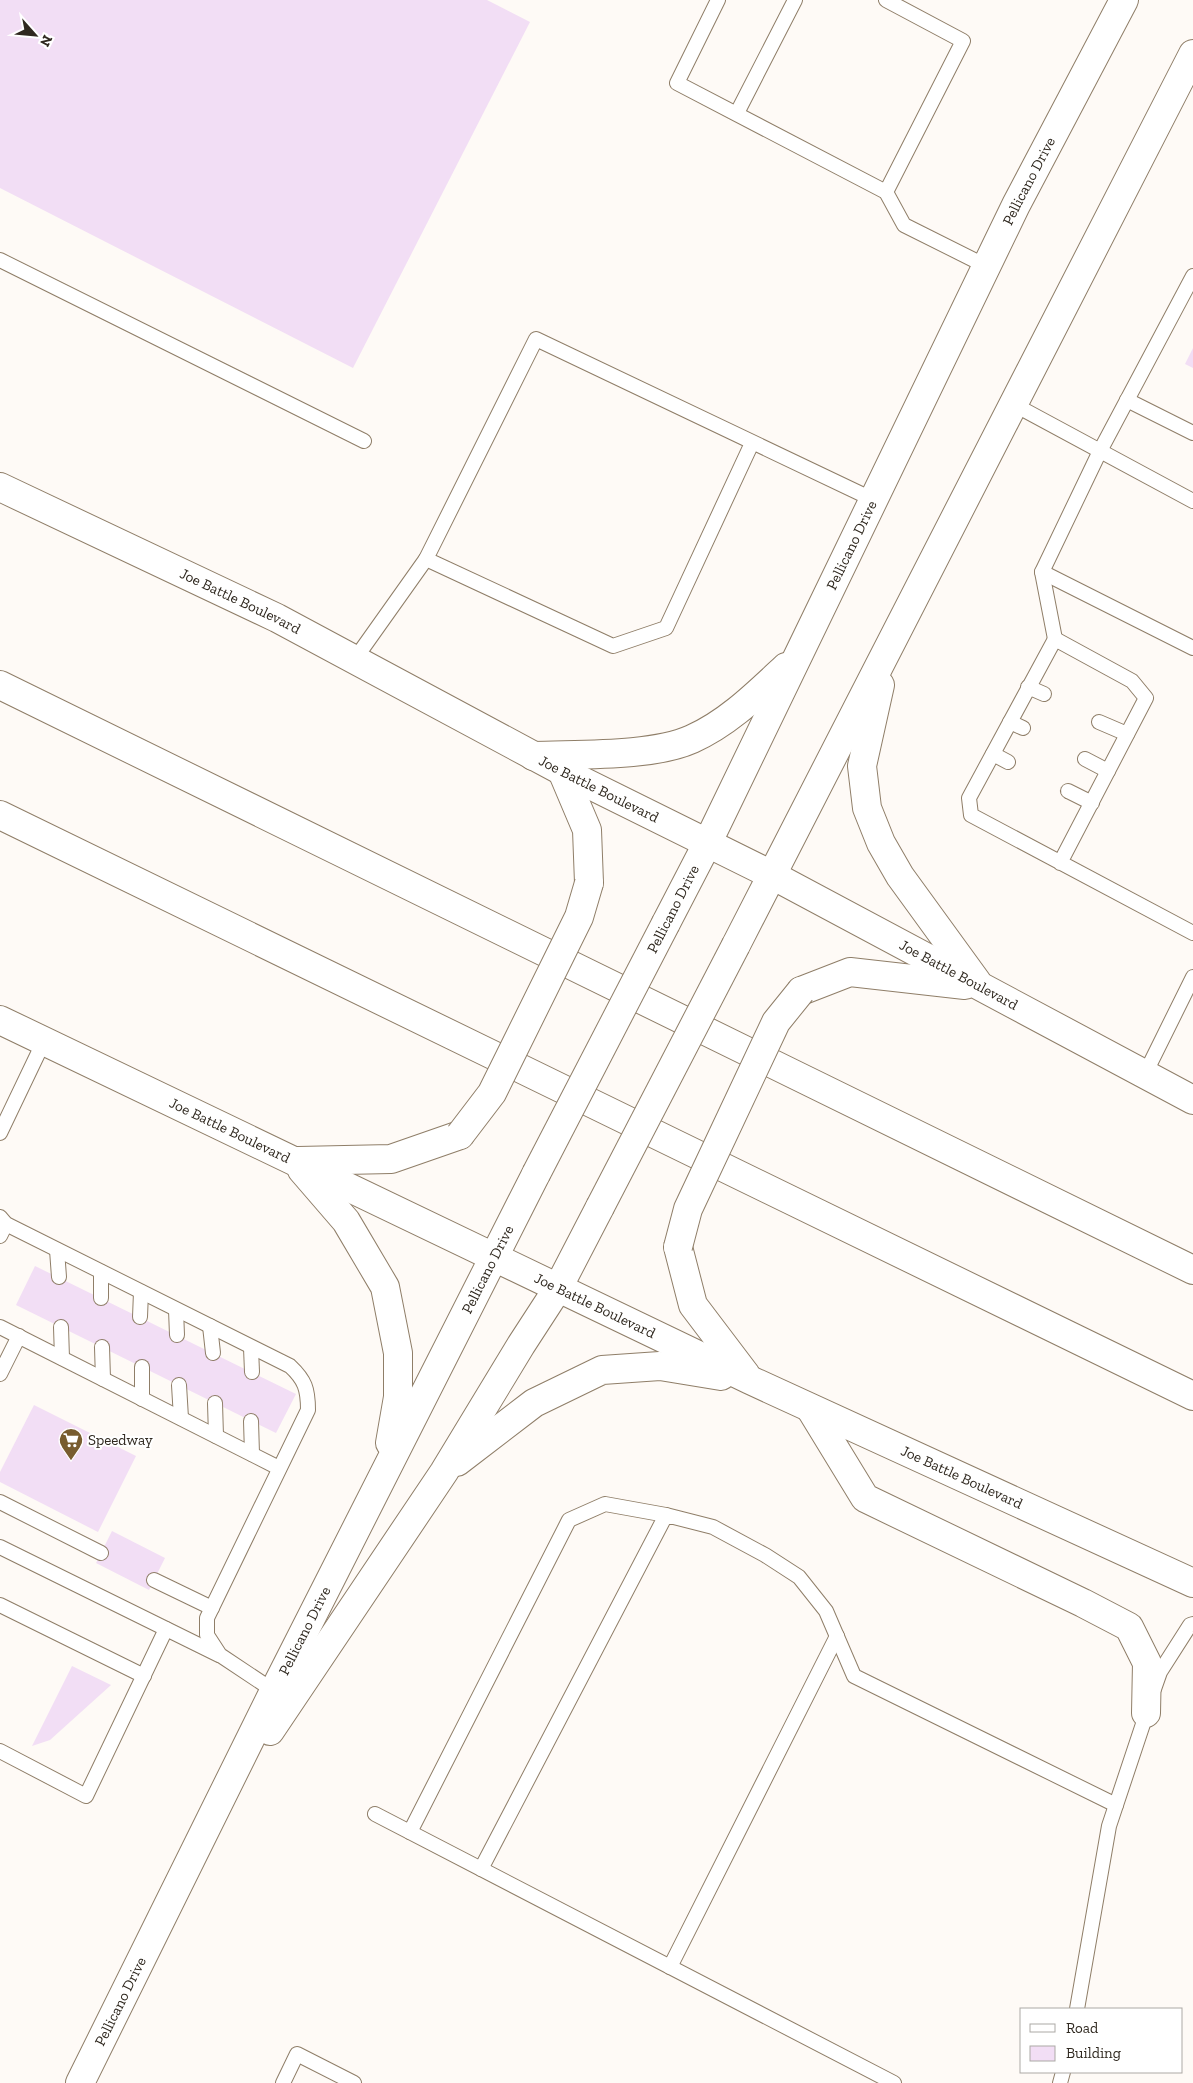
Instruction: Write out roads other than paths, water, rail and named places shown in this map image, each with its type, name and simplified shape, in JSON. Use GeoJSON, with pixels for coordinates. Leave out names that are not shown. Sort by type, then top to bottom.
{"type":"FeatureCollection","features":[{"type":"Feature","properties":{"kind":"main road","name":"Pellicano Drive"},"geometry":{"type":"LineString","coordinates":[[80,2083],[385,1471],[708,842],[986,266],[1124,0]]}},
{"type":"Feature","properties":{"kind":"main road","name":"Pellicano Drive"},"geometry":{"type":"LineString","coordinates":[[215,1814],[444,1472],[558,1288],[1193,54]]}},
{"type":"Feature","properties":{"kind":"main road","name":"Joe Battle Boulevard"},"geometry":{"type":"LineString","coordinates":[[0,487],[278,618],[533,756],[772,874],[1193,1100]]}},
{"type":"Feature","properties":{"kind":"main road"},"geometry":{"type":"LineString","coordinates":[[888,647],[862,766],[867,808],[881,843],[900,876],[981,987]]}},
{"type":"Feature","properties":{"kind":"main road"},"geometry":{"type":"LineString","coordinates":[[533,756],[645,751],[692,739],[740,710],[796,658]]}},
{"type":"Feature","properties":{"kind":"main road"},"geometry":{"type":"LineString","coordinates":[[0,685],[1193,1270]]}},
{"type":"Feature","properties":{"kind":"main road"},"geometry":{"type":"LineString","coordinates":[[294,1161],[391,1159],[460,1135],[492,1094],[578,917],[589,883],[587,830],[562,771]]}},
{"type":"Feature","properties":{"kind":"main road"},"geometry":{"type":"LineString","coordinates":[[0,815],[1193,1396]]}},
{"type":"Feature","properties":{"kind":"main road"},"geometry":{"type":"LineString","coordinates":[[750,1380],[693,1305],[678,1247],[688,1209],[776,1022],[800,991],[850,972],[981,987]]}},
{"type":"Feature","properties":{"kind":"main road","name":"Joe Battle Boulevard"},"geometry":{"type":"LineString","coordinates":[[0,1020],[750,1380],[1193,1584]]}},
{"type":"Feature","properties":{"kind":"main road"},"geometry":{"type":"LineString","coordinates":[[294,1161],[346,1221],[385,1287],[398,1353],[398,1398],[385,1471]]}},
{"type":"Feature","properties":{"kind":"main road"},"geometry":{"type":"LineString","coordinates":[[444,1472],[534,1403],[602,1370],[660,1366],[750,1380]]}},
{"type":"Feature","properties":{"kind":"main road"},"geometry":{"type":"LineString","coordinates":[[810,1408],[865,1498],[1129,1627],[1147,1663],[1146,1713]]}},
{"type":"Feature","properties":{"kind":"lane"},"geometry":{"type":"LineString","coordinates":[[718,0],[677,83],[886,192],[904,225],[986,266]]}},
{"type":"Feature","properties":{"kind":"lane"},"geometry":{"type":"LineString","coordinates":[[737,113],[795,0]]}},
{"type":"Feature","properties":{"kind":"lane"},"geometry":{"type":"LineString","coordinates":[[886,0],[963,42],[886,192]]}},
{"type":"Feature","properties":{"kind":"lane"},"geometry":{"type":"LineString","coordinates":[[0,260],[364,441]]}},
{"type":"Feature","properties":{"kind":"lane"},"geometry":{"type":"LineString","coordinates":[[1193,276],[1100,451],[1042,572],[1054,640],[969,798],[971,815],[1193,933]]}},
{"type":"Feature","properties":{"kind":"lane"},"geometry":{"type":"LineString","coordinates":[[354,660],[426,559],[536,339],[874,500]]}},
{"type":"Feature","properties":{"kind":"lane"},"geometry":{"type":"LineString","coordinates":[[1127,400],[1193,433]]}},
{"type":"Feature","properties":{"kind":"lane"},"geometry":{"type":"LineString","coordinates":[[1013,404],[1193,501]]}},
{"type":"Feature","properties":{"kind":"lane"},"geometry":{"type":"LineString","coordinates":[[426,559],[613,646],[666,628],[752,443]]}},
{"type":"Feature","properties":{"kind":"lane"},"geometry":{"type":"LineString","coordinates":[[1042,572],[1193,648]]}},
{"type":"Feature","properties":{"kind":"lane"},"geometry":{"type":"LineString","coordinates":[[1054,640],[1132,681],[1146,698],[1060,863]]}},
{"type":"Feature","properties":{"kind":"lane"},"geometry":{"type":"LineString","coordinates":[[1028,688],[1044,694]]}},
{"type":"Feature","properties":{"kind":"lane"},"geometry":{"type":"LineString","coordinates":[[1010,722],[1023,728]]}},
{"type":"Feature","properties":{"kind":"lane"},"geometry":{"type":"LineString","coordinates":[[1099,722],[1127,734]]}},
{"type":"Feature","properties":{"kind":"lane"},"geometry":{"type":"LineString","coordinates":[[993,754],[1008,762]]}},
{"type":"Feature","properties":{"kind":"lane"},"geometry":{"type":"LineString","coordinates":[[1085,759],[1108,771]]}},
{"type":"Feature","properties":{"kind":"lane"},"geometry":{"type":"LineString","coordinates":[[1068,791],[1092,803]]}},
{"type":"Feature","properties":{"kind":"lane"},"geometry":{"type":"LineString","coordinates":[[1145,1074],[1193,977]]}},
{"type":"Feature","properties":{"kind":"lane"},"geometry":{"type":"LineString","coordinates":[[0,1133],[44,1041]]}},
{"type":"Feature","properties":{"kind":"lane"},"geometry":{"type":"LineString","coordinates":[[2,1226],[57,1250],[290,1366],[301,1377],[308,1394],[308,1410],[208,1618],[207,1635],[220,1655]]}},
{"type":"Feature","properties":{"kind":"lane"},"geometry":{"type":"LineString","coordinates":[[57,1250],[59,1277]]}},
{"type":"Feature","properties":{"kind":"lane"},"geometry":{"type":"LineString","coordinates":[[101,1272],[101,1298]]}},
{"type":"Feature","properties":{"kind":"lane"},"geometry":{"type":"LineString","coordinates":[[140,1317],[141,1292]]}},
{"type":"Feature","properties":{"kind":"lane"},"geometry":{"type":"LineString","coordinates":[[176,1310],[177,1335]]}},
{"type":"Feature","properties":{"kind":"lane"},"geometry":{"type":"LineString","coordinates":[[210,1326],[213,1353]]}},
{"type":"Feature","properties":{"kind":"lane"},"geometry":{"type":"LineString","coordinates":[[0,1327],[279,1468]]}},
{"type":"Feature","properties":{"kind":"lane"},"geometry":{"type":"LineString","coordinates":[[60,1327],[62,1358]]}},
{"type":"Feature","properties":{"kind":"lane"},"geometry":{"type":"LineString","coordinates":[[0,1374],[19,1336]]}},
{"type":"Feature","properties":{"kind":"lane"},"geometry":{"type":"LineString","coordinates":[[102,1347],[103,1379]]}},
{"type":"Feature","properties":{"kind":"lane"},"geometry":{"type":"LineString","coordinates":[[251,1348],[252,1372]]}},
{"type":"Feature","properties":{"kind":"lane"},"geometry":{"type":"LineString","coordinates":[[142,1367],[142,1398]]}},
{"type":"Feature","properties":{"kind":"lane"},"geometry":{"type":"LineString","coordinates":[[179,1385],[181,1418]]}},
{"type":"Feature","properties":{"kind":"lane"},"geometry":{"type":"LineString","coordinates":[[215,1403],[216,1436]]}},
{"type":"Feature","properties":{"kind":"lane"},"geometry":{"type":"LineString","coordinates":[[251,1421],[252,1454]]}},
{"type":"Feature","properties":{"kind":"lane"},"geometry":{"type":"LineString","coordinates":[[0,1502],[101,1553]]}},
{"type":"Feature","properties":{"kind":"lane"},"geometry":{"type":"LineString","coordinates":[[410,1832],[569,1520],[605,1504],[666,1515],[713,1528],[765,1555],[799,1577],[826,1611],[854,1676],[1116,1805]]}},
{"type":"Feature","properties":{"kind":"lane"},"geometry":{"type":"LineString","coordinates":[[481,1869],[666,1515]]}},
{"type":"Feature","properties":{"kind":"lane"},"geometry":{"type":"LineString","coordinates":[[1,1550],[220,1655],[274,1692]]}},
{"type":"Feature","properties":{"kind":"lane"},"geometry":{"type":"LineString","coordinates":[[154,1580],[212,1608]]}},
{"type":"Feature","properties":{"kind":"lane"},"geometry":{"type":"LineString","coordinates":[[0,1605],[144,1676]]}},
{"type":"Feature","properties":{"kind":"lane"},"geometry":{"type":"LineString","coordinates":[[1076,2008],[1109,1826],[1160,1672],[1190,1625],[1193,1624]]}},
{"type":"Feature","properties":{"kind":"lane"},"geometry":{"type":"LineString","coordinates":[[0,1751],[86,1796],[166,1629]]}},
{"type":"Feature","properties":{"kind":"lane"},"geometry":{"type":"LineString","coordinates":[[670,1967],[837,1636]]}},
{"type":"Feature","properties":{"kind":"lane"},"geometry":{"type":"LineString","coordinates":[[375,1814],[894,2083]]}},
{"type":"Feature","properties":{"kind":"lane"},"geometry":{"type":"LineString","coordinates":[[283,2083],[297,2054],[354,2083]]}},
{"type":"Feature","properties":{"kind":"place","name":"Speedway"},"geometry":{"type":"Point","coordinates":[71,1461]}}]}
